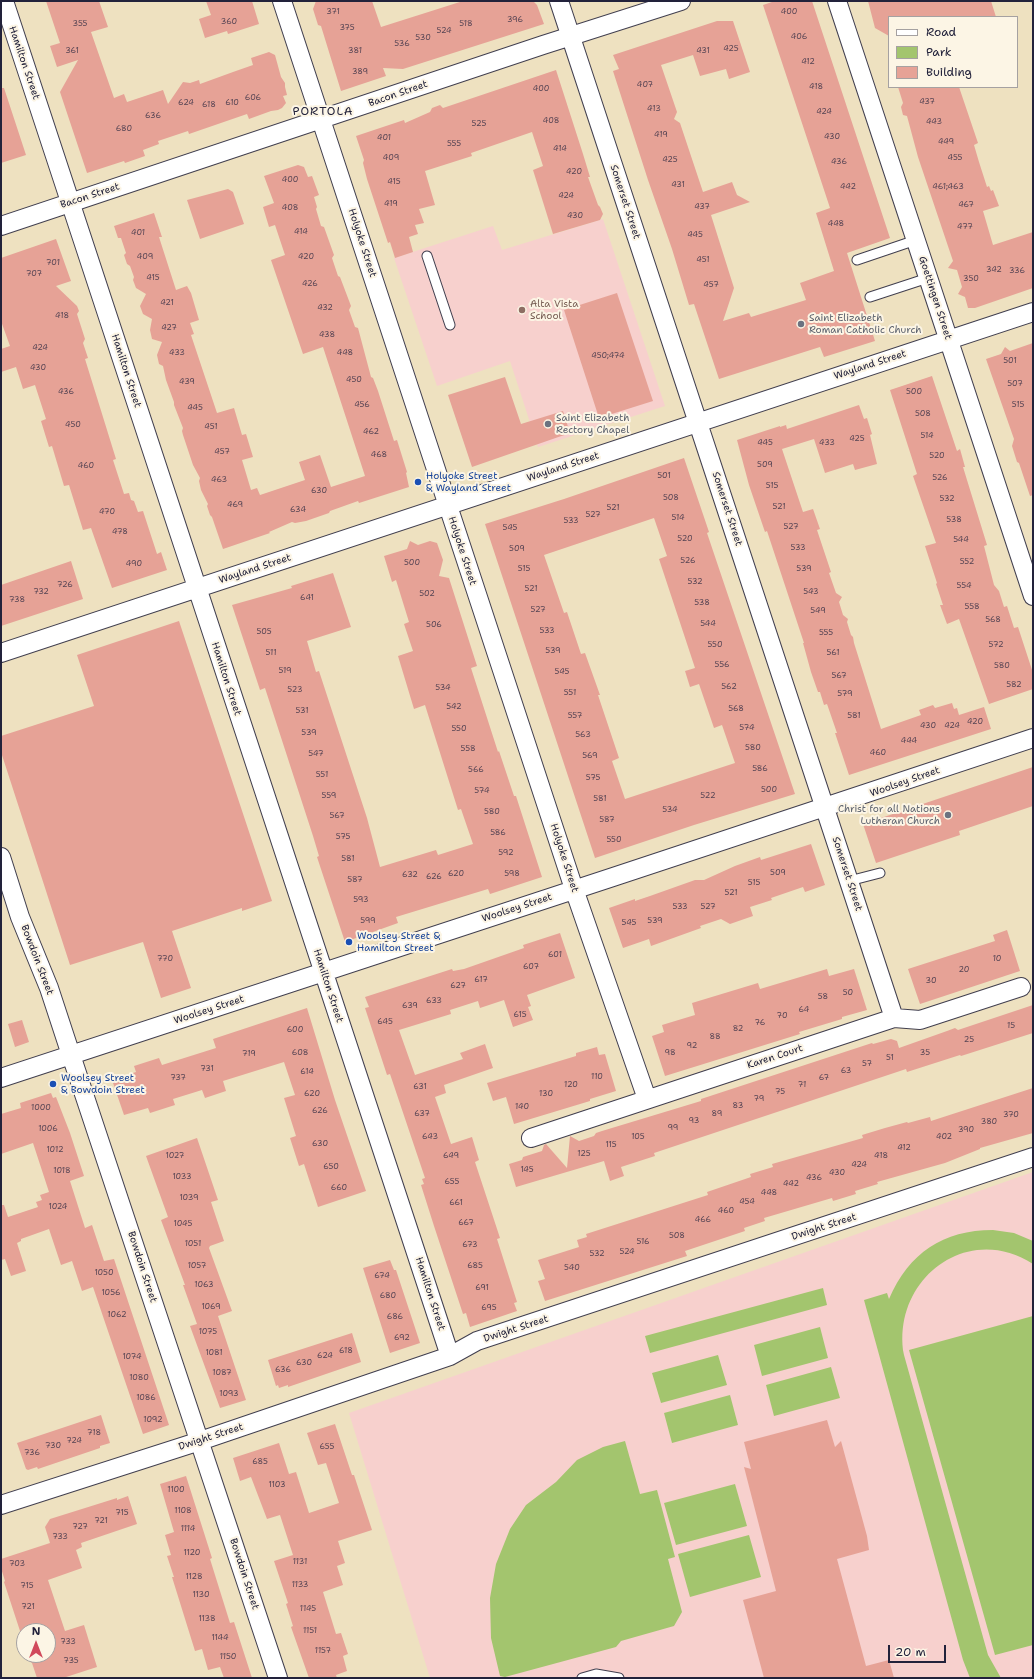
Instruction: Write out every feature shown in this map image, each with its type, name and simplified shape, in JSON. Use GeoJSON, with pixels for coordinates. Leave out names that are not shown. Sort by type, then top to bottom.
{"type":"FeatureCollection","features":[{"type":"Feature","properties":{"kind":"street","name":"Hamilton Street"},"geometry":{"type":"LineString","coordinates":[[4,1],[450,1356]]}},
{"type":"Feature","properties":{"kind":"street","name":"Holyoke Street"},"geometry":{"type":"LineString","coordinates":[[282,1],[574,889],[647,1099]]}},
{"type":"Feature","properties":{"kind":"street","name":"Somerset Street"},"geometry":{"type":"LineString","coordinates":[[559,1],[894,1018]]}},
{"type":"Feature","properties":{"kind":"street","name":"Bacon Street"},"geometry":{"type":"LineString","coordinates":[[1,226],[571,36],[681,1]]}},
{"type":"Feature","properties":{"kind":"street","name":"Goettingen Street"},"geometry":{"type":"LineString","coordinates":[[837,1],[1033,596]]}},
{"type":"Feature","properties":{"kind":"street","name":"Wayland Street"},"geometry":{"type":"LineString","coordinates":[[1,653],[1033,312]]}},
{"type":"Feature","properties":{"kind":"street","name":"Woolsey Street"},"geometry":{"type":"LineString","coordinates":[[1,1078],[825,808],[1033,738]]}},
{"type":"Feature","properties":{"kind":"street","name":"Bowdoin Street"},"geometry":{"type":"LineString","coordinates":[[1,857],[20,917],[49,988],[278,1678]]}},
{"type":"Feature","properties":{"kind":"street","name":"Karen Court"},"geometry":{"type":"LineString","coordinates":[[531,1138],[894,1018],[920,1020],[1021,987]]}},
{"type":"Feature","properties":{"kind":"street","name":"Dwight Street"},"geometry":{"type":"LineString","coordinates":[[1,1505],[200,1441],[450,1356],[477,1342],[1033,1158]]}},
{"type":"Feature","properties":{"kind":"lane"},"geometry":{"type":"LineString","coordinates":[[857,260],[916,240]]}},
{"type":"Feature","properties":{"kind":"lane"},"geometry":{"type":"LineString","coordinates":[[427,256],[450,326]]}},
{"type":"Feature","properties":{"kind":"lane"},"geometry":{"type":"LineString","coordinates":[[870,297],[928,278]]}},
{"type":"Feature","properties":{"kind":"lane"},"geometry":{"type":"LineString","coordinates":[[849,881],[880,873]]}},
{"type":"Feature","properties":{"kind":"lane"},"geometry":{"type":"LineString","coordinates":[[582,1678],[596,1674],[619,1678]]}},
{"type":"Feature","properties":{"kind":"shaded area","name":"Alta Vista School"},"geometry":{"type":"Polygon","coordinates":[[[603,219],[665,406],[538,447],[510,361],[437,386],[394,258],[493,226],[502,250],[603,219]]]}},
{"type":"Feature","properties":{"kind":"shaded area"},"geometry":{"type":"Polygon","coordinates":[[[1033,1172],[1033,1678],[430,1678],[349,1413],[1033,1172]]]}},
{"type":"Feature","properties":{"kind":"green space"},"geometry":{"type":"Polygon","coordinates":[[[993,1230],[1014,1233],[1033,1241],[1033,1264],[1008,1252],[983,1250],[960,1254],[939,1265],[922,1282],[909,1303],[903,1328],[904,1355],[988,1655],[1001,1678],[970,1678],[963,1660],[864,1300],[887,1293],[889,1299],[897,1283],[907,1269],[930,1247],[958,1234],[993,1230]]]}},
{"type":"Feature","properties":{"kind":"green space"},"geometry":{"type":"Polygon","coordinates":[[[823,1288],[827,1305],[650,1353],[645,1336],[823,1288]]]}},
{"type":"Feature","properties":{"kind":"green space"},"geometry":{"type":"Polygon","coordinates":[[[1033,1316],[1033,1645],[995,1655],[909,1350],[1033,1316]]]}},
{"type":"Feature","properties":{"kind":"green space"},"geometry":{"type":"Polygon","coordinates":[[[820,1327],[828,1358],[762,1376],[754,1345],[820,1327]]]}},
{"type":"Feature","properties":{"kind":"green space"},"geometry":{"type":"Polygon","coordinates":[[[718,1355],[727,1385],[661,1403],[652,1373],[718,1355]]]}},
{"type":"Feature","properties":{"kind":"green space"},"geometry":{"type":"Polygon","coordinates":[[[831,1367],[840,1398],[774,1416],[766,1385],[831,1367]]]}},
{"type":"Feature","properties":{"kind":"green space"},"geometry":{"type":"Polygon","coordinates":[[[730,1395],[738,1425],[672,1443],[664,1413],[730,1395]]]}},
{"type":"Feature","properties":{"kind":"green space"},"geometry":{"type":"Polygon","coordinates":[[[625,1441],[640,1494],[657,1490],[675,1557],[668,1559],[682,1612],[674,1626],[621,1641],[616,1647],[505,1677],[500,1676],[491,1638],[490,1598],[496,1564],[510,1529],[526,1505],[556,1482],[577,1460],[603,1447],[625,1441]]]}},
{"type":"Feature","properties":{"kind":"green space"},"geometry":{"type":"Polygon","coordinates":[[[735,1484],[747,1526],[676,1545],[664,1503],[735,1484]]]}},
{"type":"Feature","properties":{"kind":"green space"},"geometry":{"type":"Polygon","coordinates":[[[749,1535],[761,1577],[690,1597],[678,1554],[749,1535]]]}},
{"type":"Feature","properties":{"kind":"building"},"geometry":{"type":"Polygon","coordinates":[[[46,1],[99,1],[108,27],[91,32],[114,98],[124,94],[127,102],[163,90],[168,104],[183,82],[190,83],[199,80],[200,84],[253,65],[251,58],[269,52],[275,55],[281,77],[285,83],[287,95],[283,96],[286,103],[278,110],[249,119],[247,114],[189,134],[188,131],[158,141],[159,144],[143,150],[145,156],[87,173],[60,92],[78,60],[57,67],[50,46],[60,43],[46,1]]]}},
{"type":"Feature","properties":{"kind":"building"},"geometry":{"type":"Polygon","coordinates":[[[206,1],[252,1],[259,24],[228,34],[227,31],[205,38],[199,19],[211,15],[206,1]]]}},
{"type":"Feature","properties":{"kind":"building"},"geometry":{"type":"Polygon","coordinates":[[[316,1],[372,1],[381,27],[463,1],[533,1],[537,5],[544,24],[403,69],[383,68],[386,76],[341,91],[321,26],[318,25],[313,9],[316,1]]]}},
{"type":"Feature","properties":{"kind":"building"},"geometry":{"type":"Polygon","coordinates":[[[775,1],[812,1],[890,238],[847,253],[875,341],[824,357],[820,347],[719,379],[694,304],[689,305],[672,249],[648,180],[613,71],[619,69],[613,55],[717,21],[733,21],[750,72],[729,79],[726,69],[700,76],[693,55],[661,65],[677,112],[674,119],[680,123],[703,192],[732,182],[737,195],[750,202],[711,215],[734,288],[723,321],[749,313],[751,317],[806,300],[800,283],[834,271],[816,213],[830,208],[763,5],[775,1]]]}},
{"type":"Feature","properties":{"kind":"building"},"geometry":{"type":"Polygon","coordinates":[[[868,1],[991,1],[996,16],[888,16],[888,35],[875,28],[868,1]]]}},
{"type":"Feature","properties":{"kind":"building"},"geometry":{"type":"Polygon","coordinates":[[[556,70],[590,177],[588,177],[598,205],[603,214],[600,220],[553,234],[533,170],[543,166],[532,132],[471,153],[472,156],[425,171],[435,205],[419,209],[424,223],[415,225],[418,234],[409,237],[413,252],[395,258],[390,242],[388,243],[367,179],[363,163],[364,160],[356,136],[404,120],[405,123],[430,112],[432,108],[440,105],[443,108],[556,70]]]}},
{"type":"Feature","properties":{"kind":"building"},"geometry":{"type":"Polygon","coordinates":[[[1,88],[4,88],[26,155],[1,163],[1,88]]]}},
{"type":"Feature","properties":{"kind":"building"},"geometry":{"type":"Polygon","coordinates":[[[898,88],[959,88],[978,143],[974,145],[987,187],[989,186],[991,191],[993,190],[999,206],[983,211],[993,245],[1033,232],[1033,288],[975,308],[968,308],[965,297],[958,294],[962,287],[957,270],[948,268],[953,261],[918,157],[907,116],[903,115],[901,107],[903,103],[898,88]]]}},
{"type":"Feature","properties":{"kind":"building"},"geometry":{"type":"Polygon","coordinates":[[[298,165],[304,167],[308,177],[312,176],[319,195],[314,197],[321,226],[324,227],[334,255],[332,258],[338,276],[340,277],[351,306],[349,310],[355,327],[358,328],[371,377],[373,378],[378,391],[394,441],[397,440],[407,472],[409,487],[359,503],[358,501],[306,521],[295,523],[292,522],[269,532],[270,533],[223,549],[207,506],[208,504],[201,490],[199,481],[200,478],[193,465],[183,435],[183,428],[174,405],[163,366],[159,364],[157,355],[162,342],[152,339],[150,330],[152,319],[143,314],[140,306],[146,294],[136,288],[130,266],[127,264],[124,255],[126,253],[121,238],[118,238],[114,226],[154,213],[162,237],[159,237],[176,290],[187,286],[191,293],[199,320],[190,323],[194,334],[191,335],[217,413],[234,408],[242,435],[246,434],[253,457],[242,460],[251,490],[257,488],[260,495],[305,480],[299,462],[320,455],[331,487],[365,476],[323,347],[303,354],[271,260],[285,255],[275,225],[269,227],[263,207],[274,203],[264,176],[298,165]]]}},
{"type":"Feature","properties":{"kind":"building"},"geometry":{"type":"Polygon","coordinates":[[[228,189],[233,192],[244,224],[200,239],[187,200],[228,189]]]}},
{"type":"Feature","properties":{"kind":"building"},"geometry":{"type":"Polygon","coordinates":[[[56,239],[71,281],[56,286],[77,306],[79,311],[77,314],[85,339],[83,343],[88,358],[85,359],[116,459],[113,460],[124,494],[129,493],[138,512],[143,511],[157,554],[161,552],[167,570],[112,588],[91,528],[83,530],[69,485],[64,486],[52,446],[49,447],[41,421],[46,419],[35,385],[23,389],[16,367],[1,372],[1,349],[10,346],[1,321],[1,258],[56,239]]]}},
{"type":"Feature","properties":{"kind":"building"},"geometry":{"type":"Polygon","coordinates":[[[617,293],[653,401],[599,418],[564,310],[617,293]]]}},
{"type":"Feature","properties":{"kind":"building"},"geometry":{"type":"Polygon","coordinates":[[[1033,343],[1033,495],[1030,496],[1012,446],[1014,439],[986,359],[1001,354],[1005,347],[1010,351],[1033,343]]]}},
{"type":"Feature","properties":{"kind":"building"},"geometry":{"type":"Polygon","coordinates":[[[932,376],[957,451],[960,449],[965,467],[963,467],[987,545],[984,546],[994,585],[999,591],[1004,607],[1007,606],[1014,628],[1018,627],[1033,673],[1033,689],[989,704],[959,619],[947,624],[940,605],[943,605],[925,546],[936,543],[913,476],[917,474],[890,390],[932,376]]]}},
{"type":"Feature","properties":{"kind":"building","name":"Saint Elizabeth Rectory Chapel"},"geometry":{"type":"Polygon","coordinates":[[[505,377],[521,424],[563,411],[570,433],[472,467],[448,395],[505,377]]]}},
{"type":"Feature","properties":{"kind":"building"},"geometry":{"type":"Polygon","coordinates":[[[859,405],[864,419],[867,418],[872,434],[870,435],[877,464],[855,470],[853,464],[825,473],[814,439],[782,449],[803,512],[813,509],[820,529],[817,530],[831,572],[829,573],[836,593],[842,597],[839,602],[843,615],[848,619],[847,622],[881,729],[921,715],[919,710],[933,705],[935,708],[952,703],[954,709],[957,708],[959,715],[984,707],[991,729],[849,775],[827,704],[824,705],[811,672],[804,643],[767,531],[765,532],[749,485],[737,440],[780,426],[786,425],[787,429],[859,405]]]}},
{"type":"Feature","properties":{"kind":"building"},"geometry":{"type":"Polygon","coordinates":[[[684,458],[709,532],[707,533],[795,794],[694,825],[595,858],[485,524],[684,458]],[[654,518],[544,555],[564,613],[567,612],[581,654],[585,653],[600,695],[598,695],[619,758],[612,761],[625,799],[735,763],[722,725],[714,728],[699,684],[690,687],[685,671],[695,668],[659,559],[667,556],[654,518]]]}},
{"type":"Feature","properties":{"kind":"building"},"geometry":{"type":"Polygon","coordinates":[[[410,541],[418,545],[430,541],[437,543],[443,560],[439,576],[449,578],[477,666],[471,668],[498,752],[499,751],[514,796],[516,796],[542,877],[490,894],[488,889],[396,917],[398,923],[345,942],[317,857],[319,856],[313,836],[265,688],[260,690],[232,605],[292,588],[291,586],[333,573],[351,627],[307,641],[316,672],[319,671],[367,818],[380,867],[436,850],[438,855],[473,844],[461,809],[458,810],[425,705],[414,709],[398,656],[413,651],[404,624],[409,622],[396,580],[392,582],[384,556],[407,549],[410,541]]]}},
{"type":"Feature","properties":{"kind":"building"},"geometry":{"type":"Polygon","coordinates":[[[71,561],[83,599],[1,626],[1,585],[71,561]]]}},
{"type":"Feature","properties":{"kind":"building"},"geometry":{"type":"Polygon","coordinates":[[[179,621],[272,901],[242,911],[242,908],[172,931],[191,988],[161,998],[143,942],[70,965],[1,752],[1,736],[94,706],[77,655],[179,621]]]}},
{"type":"Feature","properties":{"kind":"building","name":"Christ for all Nations Lutheran Church"},"geometry":{"type":"Polygon","coordinates":[[[1033,767],[1033,806],[959,831],[960,835],[876,863],[863,824],[1033,767]]]}},
{"type":"Feature","properties":{"kind":"building"},"geometry":{"type":"Polygon","coordinates":[[[811,844],[825,885],[805,892],[803,887],[771,898],[772,900],[750,907],[753,916],[730,924],[721,919],[651,946],[649,939],[623,948],[609,908],[635,899],[635,901],[695,880],[704,880],[760,857],[761,860],[811,844]]]}},
{"type":"Feature","properties":{"kind":"building"},"geometry":{"type":"Polygon","coordinates":[[[1007,930],[1020,971],[920,1004],[908,969],[995,941],[993,935],[1007,930]]]}},
{"type":"Feature","properties":{"kind":"building"},"geometry":{"type":"Polygon","coordinates":[[[560,933],[575,978],[527,995],[531,1006],[528,1007],[533,1020],[513,1027],[504,1000],[480,1008],[478,1001],[450,1010],[451,1014],[399,1030],[415,1075],[463,1059],[460,1053],[485,1044],[493,1068],[444,1085],[446,1093],[435,1097],[451,1144],[472,1137],[479,1160],[475,1162],[500,1238],[497,1239],[517,1302],[514,1303],[517,1311],[470,1327],[466,1313],[463,1314],[434,1226],[421,1185],[424,1184],[422,1179],[425,1178],[390,1074],[387,1075],[365,1008],[369,1007],[365,997],[452,969],[453,971],[464,969],[524,948],[523,945],[560,933]]]}},
{"type":"Feature","properties":{"kind":"building"},"geometry":{"type":"Polygon","coordinates":[[[827,969],[829,976],[854,969],[867,1010],[799,1032],[800,1034],[665,1076],[652,1036],[664,1032],[662,1025],[695,1015],[692,1003],[758,983],[760,989],[827,969]]]}},
{"type":"Feature","properties":{"kind":"building"},"geometry":{"type":"Polygon","coordinates":[[[1033,1005],[1033,1033],[907,1072],[906,1069],[654,1153],[655,1156],[621,1167],[624,1176],[610,1181],[604,1161],[516,1187],[509,1164],[522,1160],[523,1157],[542,1151],[544,1145],[546,1144],[567,1168],[570,1136],[579,1141],[594,1136],[596,1133],[701,1101],[701,1099],[872,1043],[891,1039],[897,1041],[899,1048],[955,1028],[958,1030],[1033,1005]]]}},
{"type":"Feature","properties":{"kind":"building"},"geometry":{"type":"Polygon","coordinates":[[[307,1008],[335,1100],[366,1191],[318,1207],[304,1164],[299,1166],[290,1138],[296,1136],[284,1098],[295,1095],[284,1062],[223,1081],[226,1091],[205,1098],[202,1090],[173,1099],[175,1105],[150,1113],[148,1108],[124,1115],[112,1080],[136,1072],[134,1066],[159,1058],[162,1065],[216,1048],[213,1039],[307,1008]]]}},
{"type":"Feature","properties":{"kind":"building"},"geometry":{"type":"Polygon","coordinates":[[[22,1020],[29,1042],[15,1047],[8,1024],[22,1020]]]}},
{"type":"Feature","properties":{"kind":"building"},"geometry":{"type":"Polygon","coordinates":[[[597,1047],[599,1055],[605,1054],[616,1091],[590,1099],[590,1101],[514,1124],[506,1097],[493,1101],[487,1083],[576,1056],[576,1053],[597,1047]]]}},
{"type":"Feature","properties":{"kind":"building"},"geometry":{"type":"Polygon","coordinates":[[[1033,1088],[1033,1133],[980,1148],[945,1163],[877,1182],[878,1184],[855,1191],[856,1194],[833,1201],[832,1198],[764,1218],[765,1221],[744,1228],[745,1231],[685,1251],[687,1256],[545,1301],[538,1281],[545,1279],[538,1260],[579,1247],[577,1240],[587,1237],[586,1234],[708,1195],[707,1192],[751,1177],[750,1174],[773,1167],[772,1164],[863,1138],[862,1135],[907,1122],[930,1117],[931,1121],[1033,1088]]]}},
{"type":"Feature","properties":{"kind":"building"},"geometry":{"type":"Polygon","coordinates":[[[51,1093],[53,1098],[56,1097],[84,1176],[70,1181],[85,1228],[92,1225],[104,1261],[114,1259],[169,1425],[143,1434],[93,1287],[82,1291],[72,1261],[61,1265],[49,1229],[21,1239],[21,1241],[17,1243],[26,1271],[11,1276],[5,1259],[1,1260],[1,1205],[4,1205],[8,1217],[38,1207],[36,1202],[42,1200],[40,1195],[49,1192],[33,1143],[1,1154],[1,1114],[21,1108],[20,1103],[51,1093]]]}},
{"type":"Feature","properties":{"kind":"building"},"geometry":{"type":"Polygon","coordinates":[[[197,1138],[218,1200],[211,1202],[224,1241],[210,1246],[209,1248],[232,1311],[218,1316],[246,1400],[220,1408],[190,1326],[197,1324],[183,1285],[185,1285],[161,1220],[168,1217],[146,1156],[197,1138]]]}},
{"type":"Feature","properties":{"kind":"building"},"geometry":{"type":"Polygon","coordinates":[[[390,1260],[394,1270],[396,1270],[420,1343],[390,1353],[363,1268],[390,1260]]]}},
{"type":"Feature","properties":{"kind":"building"},"geometry":{"type":"Polygon","coordinates":[[[352,1333],[361,1362],[288,1387],[288,1385],[279,1388],[278,1385],[276,1386],[268,1360],[352,1333]]]}},
{"type":"Feature","properties":{"kind":"building"},"geometry":{"type":"Polygon","coordinates":[[[101,1415],[110,1443],[100,1446],[100,1448],[38,1469],[37,1467],[28,1470],[26,1469],[17,1443],[101,1415]]]}},
{"type":"Feature","properties":{"kind":"building"},"geometry":{"type":"Polygon","coordinates":[[[827,1420],[835,1447],[841,1441],[867,1536],[869,1550],[837,1559],[866,1666],[889,1660],[894,1678],[764,1678],[743,1600],[776,1591],[744,1467],[751,1469],[744,1442],[827,1420]]]}},
{"type":"Feature","properties":{"kind":"building"},"geometry":{"type":"Polygon","coordinates":[[[335,1424],[372,1530],[338,1541],[345,1563],[337,1566],[343,1585],[323,1592],[336,1634],[341,1633],[348,1654],[343,1656],[347,1671],[336,1675],[337,1678],[309,1678],[291,1627],[293,1626],[286,1604],[288,1603],[274,1561],[293,1555],[280,1515],[267,1519],[251,1477],[240,1481],[233,1458],[279,1443],[289,1474],[296,1472],[309,1513],[339,1503],[326,1463],[318,1465],[307,1433],[335,1424]]]}},
{"type":"Feature","properties":{"kind":"building"},"geometry":{"type":"Polygon","coordinates":[[[186,1476],[212,1558],[210,1559],[230,1623],[234,1622],[252,1678],[224,1678],[220,1667],[208,1670],[202,1649],[195,1651],[167,1556],[171,1555],[165,1535],[174,1532],[160,1484],[186,1476]]]}},
{"type":"Feature","properties":{"kind":"building"},"geometry":{"type":"Polygon","coordinates":[[[128,1496],[137,1524],[81,1543],[82,1547],[76,1550],[82,1568],[48,1580],[65,1631],[84,1625],[97,1667],[63,1678],[37,1678],[32,1663],[56,1663],[56,1623],[17,1623],[4,1582],[1,1559],[50,1543],[45,1527],[50,1519],[117,1498],[117,1500],[128,1496]]]}},
{"type":"Feature","properties":{"kind":"place","name":"Alta Vista School"},"geometry":{"type":"Point","coordinates":[522,310]}},
{"type":"Feature","properties":{"kind":"place","name":"Saint Elizabeth Roman Catholic Church"},"geometry":{"type":"Point","coordinates":[801,324]}},
{"type":"Feature","properties":{"kind":"place","name":"Saint Elizabeth Rectory Chapel"},"geometry":{"type":"Point","coordinates":[548,424]}},
{"type":"Feature","properties":{"kind":"place","name":"Holyoke Street & Wayland Street"},"geometry":{"type":"Point","coordinates":[418,482]}},
{"type":"Feature","properties":{"kind":"place","name":"Christ for all Nations Lutheran Church"},"geometry":{"type":"Point","coordinates":[948,815]}},
{"type":"Feature","properties":{"kind":"place","name":"Woolsey Street & Hamilton Street"},"geometry":{"type":"Point","coordinates":[349,942]}},
{"type":"Feature","properties":{"kind":"place","name":"Woolsey Street & Bowdoin Street"},"geometry":{"type":"Point","coordinates":[53,1084]}},
{"type":"Feature","properties":{"kind":"district","name":"PORTOLA"},"geometry":{"type":"Point","coordinates":[323,112]}}]}
